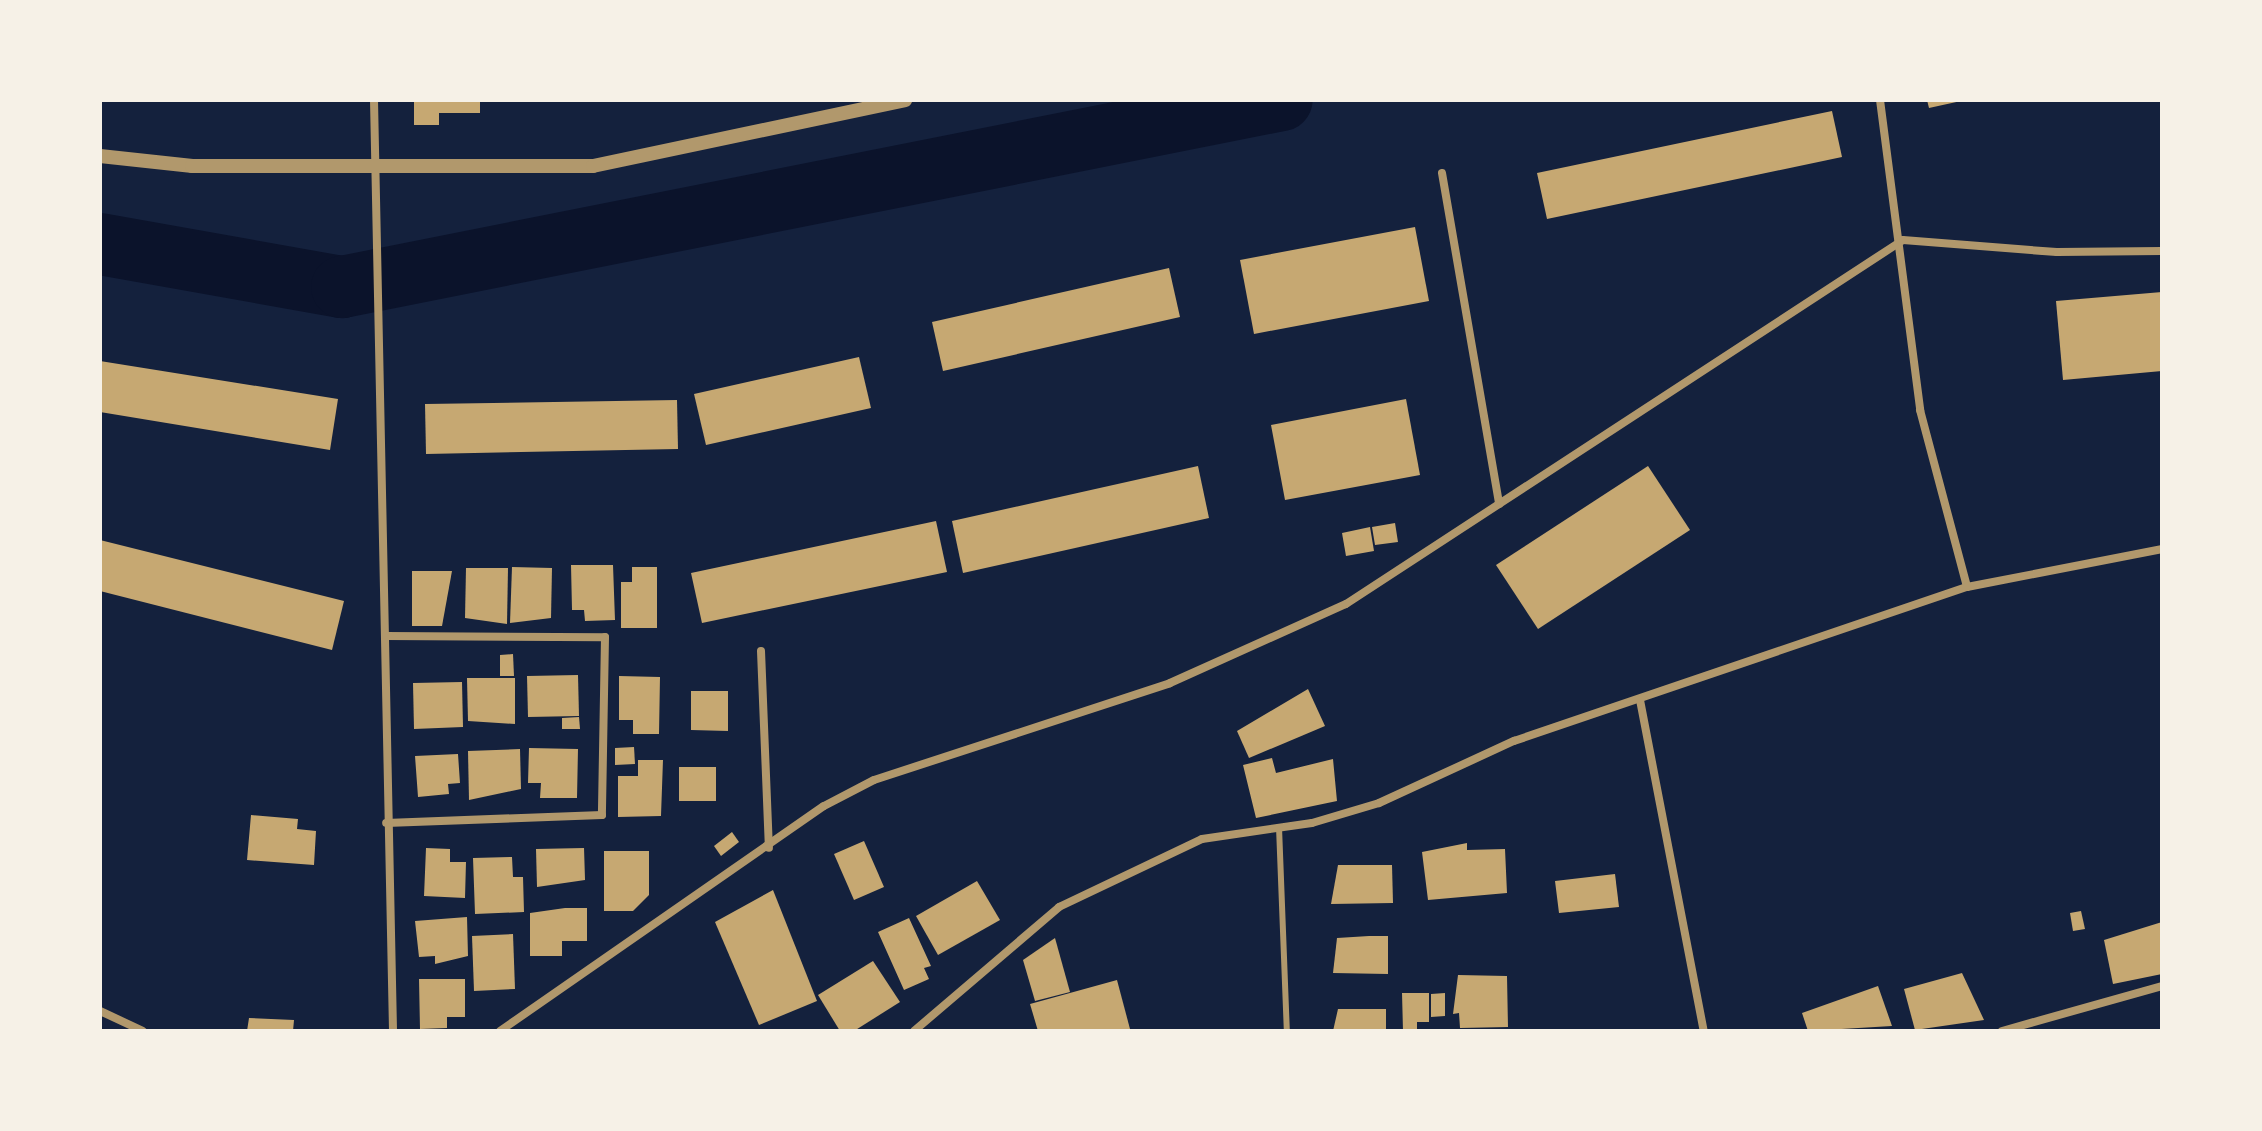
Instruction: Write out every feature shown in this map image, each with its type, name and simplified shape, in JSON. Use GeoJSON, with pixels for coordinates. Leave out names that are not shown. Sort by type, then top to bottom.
{"type":"FeatureCollection","features":[{"type":"Feature","properties":{"kind":"street"},"geometry":{"type":"LineString","coordinates":[[374,100],[386,636],[386,823],[393,1031]]}},
{"type":"Feature","properties":{"kind":"street"},"geometry":{"type":"LineString","coordinates":[[100,156],[192,166],[593,166],[905,100]]}},
{"type":"Feature","properties":{"kind":"street"},"geometry":{"type":"LineString","coordinates":[[1880,100],[1903,240],[1920,410],[1967,587]]}},
{"type":"Feature","properties":{"kind":"street"},"geometry":{"type":"LineString","coordinates":[[1442,173],[1499,504]]}},
{"type":"Feature","properties":{"kind":"street"},"geometry":{"type":"LineString","coordinates":[[500,1031],[874,780],[1264,645],[1346,604],[1903,240],[2057,252],[2162,251]]}},
{"type":"Feature","properties":{"kind":"street"},"geometry":{"type":"LineString","coordinates":[[914,1031],[1059,907],[1202,839],[1279,827],[1379,803],[1514,741],[1967,587],[2162,549]]}},
{"type":"Feature","properties":{"kind":"street"},"geometry":{"type":"LineString","coordinates":[[386,636],[605,637],[602,815],[386,823]]}},
{"type":"Feature","properties":{"kind":"street"},"geometry":{"type":"LineString","coordinates":[[761,651],[769,848]]}},
{"type":"Feature","properties":{"kind":"street"},"geometry":{"type":"LineString","coordinates":[[1640,700],[1704,1031]]}},
{"type":"Feature","properties":{"kind":"street"},"geometry":{"type":"LineString","coordinates":[[2002,1031],[2162,986]]}},
{"type":"Feature","properties":{"kind":"street"},"geometry":{"type":"LineString","coordinates":[[100,1011],[143,1031]]}},
{"type":"Feature","properties":{"kind":"lane"},"geometry":{"type":"LineString","coordinates":[[1279,827],[1287,1031]]}},
{"type":"Feature","properties":{"kind":"building"},"geometry":{"type":"Polygon","coordinates":[[[414,100],[480,100],[480,113],[439,113],[439,125],[414,125],[414,100]]]}},
{"type":"Feature","properties":{"kind":"building"},"geometry":{"type":"Polygon","coordinates":[[[1927,100],[1961,100],[1961,101],[1929,108],[1927,100]]]}},
{"type":"Feature","properties":{"kind":"building"},"geometry":{"type":"Polygon","coordinates":[[[1832,111],[1842,157],[1547,219],[1537,173],[1832,111]]]}},
{"type":"Feature","properties":{"kind":"building"},"geometry":{"type":"Polygon","coordinates":[[[1415,227],[1429,301],[1254,334],[1240,260],[1415,227]]]}},
{"type":"Feature","properties":{"kind":"building"},"geometry":{"type":"Polygon","coordinates":[[[1169,268],[1180,317],[943,371],[932,322],[1169,268]]]}},
{"type":"Feature","properties":{"kind":"building"},"geometry":{"type":"Polygon","coordinates":[[[2162,292],[2162,371],[2063,380],[2056,301],[2162,292]]]}},
{"type":"Feature","properties":{"kind":"building"},"geometry":{"type":"Polygon","coordinates":[[[859,357],[871,408],[706,445],[694,394],[859,357]]]}},
{"type":"Feature","properties":{"kind":"building"},"geometry":{"type":"Polygon","coordinates":[[[100,361],[338,399],[330,450],[100,412],[100,361]]]}},
{"type":"Feature","properties":{"kind":"building"},"geometry":{"type":"Polygon","coordinates":[[[1406,399],[1420,475],[1285,500],[1271,425],[1406,399]]]}},
{"type":"Feature","properties":{"kind":"building"},"geometry":{"type":"Polygon","coordinates":[[[677,400],[678,449],[426,454],[425,404],[677,400]]]}},
{"type":"Feature","properties":{"kind":"building"},"geometry":{"type":"Polygon","coordinates":[[[1198,466],[1209,518],[963,573],[952,521],[1198,466]]]}},
{"type":"Feature","properties":{"kind":"building"},"geometry":{"type":"Polygon","coordinates":[[[1648,466],[1690,530],[1538,629],[1496,565],[1648,466]]]}},
{"type":"Feature","properties":{"kind":"building"},"geometry":{"type":"Polygon","coordinates":[[[936,521],[947,572],[702,623],[691,573],[936,521]]]}},
{"type":"Feature","properties":{"kind":"building"},"geometry":{"type":"Polygon","coordinates":[[[1395,523],[1398,542],[1375,545],[1372,527],[1395,523]]]}},
{"type":"Feature","properties":{"kind":"building"},"geometry":{"type":"Polygon","coordinates":[[[1370,527],[1374,551],[1346,556],[1342,533],[1370,527]]]}},
{"type":"Feature","properties":{"kind":"building"},"geometry":{"type":"Polygon","coordinates":[[[100,540],[344,601],[332,650],[100,591],[100,540]]]}},
{"type":"Feature","properties":{"kind":"building"},"geometry":{"type":"Polygon","coordinates":[[[571,565],[613,565],[615,620],[585,621],[584,610],[572,610],[571,565]]]}},
{"type":"Feature","properties":{"kind":"building"},"geometry":{"type":"Polygon","coordinates":[[[512,567],[552,568],[551,618],[510,623],[512,567]]]}},
{"type":"Feature","properties":{"kind":"building"},"geometry":{"type":"Polygon","coordinates":[[[632,567],[657,567],[657,628],[621,628],[621,582],[632,582],[632,567]]]}},
{"type":"Feature","properties":{"kind":"building"},"geometry":{"type":"Polygon","coordinates":[[[466,568],[508,568],[507,624],[465,618],[466,568]]]}},
{"type":"Feature","properties":{"kind":"building"},"geometry":{"type":"Polygon","coordinates":[[[412,571],[452,571],[442,626],[412,626],[412,571]]]}},
{"type":"Feature","properties":{"kind":"building"},"geometry":{"type":"Polygon","coordinates":[[[513,654],[514,676],[500,676],[500,655],[513,654]]]}},
{"type":"Feature","properties":{"kind":"building"},"geometry":{"type":"Polygon","coordinates":[[[578,675],[579,716],[528,717],[527,676],[578,675]]]}},
{"type":"Feature","properties":{"kind":"building"},"geometry":{"type":"Polygon","coordinates":[[[619,676],[660,677],[659,734],[633,734],[633,720],[619,720],[619,676]]]}},
{"type":"Feature","properties":{"kind":"building"},"geometry":{"type":"Polygon","coordinates":[[[467,678],[515,678],[515,724],[468,721],[467,678]]]}},
{"type":"Feature","properties":{"kind":"building"},"geometry":{"type":"Polygon","coordinates":[[[462,682],[463,727],[414,729],[413,683],[462,682]]]}},
{"type":"Feature","properties":{"kind":"building"},"geometry":{"type":"Polygon","coordinates":[[[1308,689],[1325,726],[1249,758],[1237,731],[1308,689]]]}},
{"type":"Feature","properties":{"kind":"building"},"geometry":{"type":"Polygon","coordinates":[[[691,691],[728,691],[728,731],[691,730],[691,691]]]}},
{"type":"Feature","properties":{"kind":"building"},"geometry":{"type":"Polygon","coordinates":[[[579,717],[580,729],[562,729],[562,718],[579,717]]]}},
{"type":"Feature","properties":{"kind":"building"},"geometry":{"type":"Polygon","coordinates":[[[634,747],[635,764],[615,765],[615,748],[634,747]]]}},
{"type":"Feature","properties":{"kind":"building"},"geometry":{"type":"Polygon","coordinates":[[[529,748],[578,749],[577,798],[540,798],[541,783],[528,783],[529,748]]]}},
{"type":"Feature","properties":{"kind":"building"},"geometry":{"type":"Polygon","coordinates":[[[520,749],[521,789],[469,800],[468,751],[520,749]]]}},
{"type":"Feature","properties":{"kind":"building"},"geometry":{"type":"Polygon","coordinates":[[[458,754],[460,783],[448,784],[449,794],[418,797],[415,756],[458,754]]]}},
{"type":"Feature","properties":{"kind":"building"},"geometry":{"type":"Polygon","coordinates":[[[1272,758],[1276,773],[1333,759],[1337,801],[1256,818],[1243,765],[1272,758]]]}},
{"type":"Feature","properties":{"kind":"building"},"geometry":{"type":"Polygon","coordinates":[[[638,760],[663,760],[661,816],[618,817],[618,776],[638,776],[638,760]]]}},
{"type":"Feature","properties":{"kind":"building"},"geometry":{"type":"Polygon","coordinates":[[[679,767],[716,767],[716,801],[679,801],[679,767]]]}},
{"type":"Feature","properties":{"kind":"building"},"geometry":{"type":"Polygon","coordinates":[[[251,815],[298,819],[297,829],[316,831],[314,865],[247,860],[251,815]]]}},
{"type":"Feature","properties":{"kind":"building"},"geometry":{"type":"Polygon","coordinates":[[[732,832],[739,842],[721,856],[714,846],[732,832]]]}},
{"type":"Feature","properties":{"kind":"building"},"geometry":{"type":"Polygon","coordinates":[[[864,841],[884,887],[854,900],[834,854],[864,841]]]}},
{"type":"Feature","properties":{"kind":"building"},"geometry":{"type":"Polygon","coordinates":[[[1467,843],[1467,850],[1505,849],[1507,893],[1428,900],[1422,852],[1467,843]]]}},
{"type":"Feature","properties":{"kind":"building"},"geometry":{"type":"Polygon","coordinates":[[[426,848],[450,849],[450,862],[466,862],[465,898],[424,896],[426,848]]]}},
{"type":"Feature","properties":{"kind":"building"},"geometry":{"type":"Polygon","coordinates":[[[584,848],[585,880],[537,887],[536,849],[584,848]]]}},
{"type":"Feature","properties":{"kind":"building"},"geometry":{"type":"Polygon","coordinates":[[[604,851],[649,851],[649,895],[633,911],[604,911],[604,851]]]}},
{"type":"Feature","properties":{"kind":"building"},"geometry":{"type":"Polygon","coordinates":[[[512,857],[513,877],[523,877],[524,912],[475,914],[473,858],[512,857]]]}},
{"type":"Feature","properties":{"kind":"building"},"geometry":{"type":"Polygon","coordinates":[[[1338,865],[1392,865],[1393,903],[1331,904],[1338,865]]]}},
{"type":"Feature","properties":{"kind":"building"},"geometry":{"type":"Polygon","coordinates":[[[1615,874],[1619,907],[1559,913],[1555,881],[1615,874]]]}},
{"type":"Feature","properties":{"kind":"building"},"geometry":{"type":"Polygon","coordinates":[[[977,881],[1000,920],[938,955],[916,916],[977,881]]]}},
{"type":"Feature","properties":{"kind":"building"},"geometry":{"type":"Polygon","coordinates":[[[773,890],[817,1001],[759,1025],[715,922],[773,890]]]}},
{"type":"Feature","properties":{"kind":"building"},"geometry":{"type":"Polygon","coordinates":[[[587,908],[587,941],[562,941],[562,956],[530,956],[530,913],[587,908]]]}},
{"type":"Feature","properties":{"kind":"building"},"geometry":{"type":"Polygon","coordinates":[[[2081,911],[2085,929],[2073,931],[2070,913],[2081,911]]]}},
{"type":"Feature","properties":{"kind":"building"},"geometry":{"type":"Polygon","coordinates":[[[467,917],[468,956],[435,964],[435,956],[419,957],[415,921],[467,917]]]}},
{"type":"Feature","properties":{"kind":"building"},"geometry":{"type":"Polygon","coordinates":[[[909,918],[931,966],[924,968],[929,979],[904,990],[878,932],[909,918]]]}},
{"type":"Feature","properties":{"kind":"building"},"geometry":{"type":"Polygon","coordinates":[[[2162,922],[2162,974],[2113,984],[2104,940],[2162,922]]]}},
{"type":"Feature","properties":{"kind":"building"},"geometry":{"type":"Polygon","coordinates":[[[513,934],[515,989],[474,991],[472,936],[513,934]]]}},
{"type":"Feature","properties":{"kind":"building"},"geometry":{"type":"Polygon","coordinates":[[[1388,936],[1388,974],[1333,973],[1337,938],[1388,936]]]}},
{"type":"Feature","properties":{"kind":"building"},"geometry":{"type":"Polygon","coordinates":[[[1055,938],[1070,992],[1035,1001],[1023,960],[1055,938]]]}},
{"type":"Feature","properties":{"kind":"building"},"geometry":{"type":"Polygon","coordinates":[[[873,961],[900,1002],[854,1031],[840,1031],[818,995],[873,961]]]}},
{"type":"Feature","properties":{"kind":"building"},"geometry":{"type":"Polygon","coordinates":[[[1962,973],[1984,1020],[1915,1030],[1904,989],[1962,973]]]}},
{"type":"Feature","properties":{"kind":"building"},"geometry":{"type":"Polygon","coordinates":[[[1458,975],[1507,976],[1508,1027],[1460,1028],[1459,1013],[1453,1014],[1458,975]]]}},
{"type":"Feature","properties":{"kind":"building"},"geometry":{"type":"Polygon","coordinates":[[[419,979],[465,979],[465,1017],[447,1017],[447,1028],[420,1029],[419,979]]]}},
{"type":"Feature","properties":{"kind":"building"},"geometry":{"type":"Polygon","coordinates":[[[1117,980],[1130,1029],[1038,1031],[1030,1004],[1117,980]]]}},
{"type":"Feature","properties":{"kind":"building"},"geometry":{"type":"Polygon","coordinates":[[[1878,986],[1892,1026],[1808,1031],[1802,1013],[1878,986]]]}},
{"type":"Feature","properties":{"kind":"building"},"geometry":{"type":"Polygon","coordinates":[[[1402,993],[1429,993],[1429,1022],[1417,1022],[1417,1031],[1403,1031],[1402,993]]]}},
{"type":"Feature","properties":{"kind":"building"},"geometry":{"type":"Polygon","coordinates":[[[1445,993],[1445,1016],[1431,1017],[1431,994],[1445,993]]]}},
{"type":"Feature","properties":{"kind":"building"},"geometry":{"type":"Polygon","coordinates":[[[1338,1009],[1386,1009],[1386,1031],[1333,1031],[1338,1009]]]}},
{"type":"Feature","properties":{"kind":"building"},"geometry":{"type":"Polygon","coordinates":[[[249,1018],[294,1020],[293,1031],[247,1031],[249,1018]]]}},
{"type":"Feature","properties":{"kind":"waterway"},"geometry":{"type":"LineString","coordinates":[[100,244],[342,287],[1282,100]]}}]}
